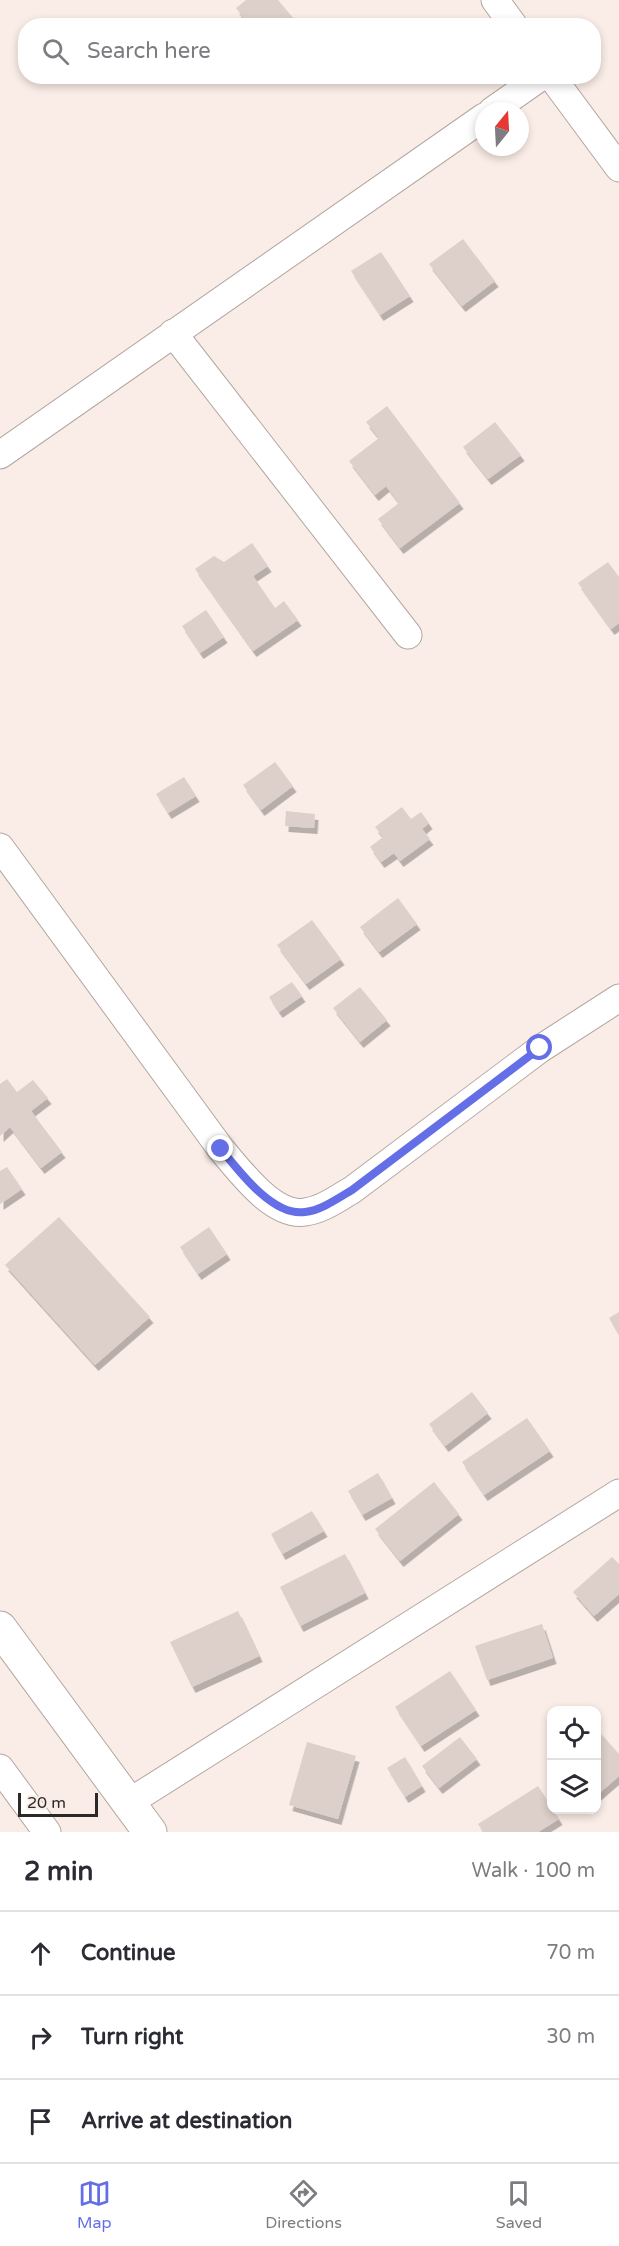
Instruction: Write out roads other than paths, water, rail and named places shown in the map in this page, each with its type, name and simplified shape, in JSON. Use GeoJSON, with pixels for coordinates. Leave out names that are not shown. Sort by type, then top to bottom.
{"type":"FeatureCollection","features":[{"type":"Feature","properties":{"kind":"main road"},"geometry":{"type":"LineString","coordinates":[[0,1628],[150,1832]]}},
{"type":"Feature","properties":{"kind":"street"},"geometry":{"type":"LineString","coordinates":[[495,0],[508,18]]}},
{"type":"Feature","properties":{"kind":"street"},"geometry":{"type":"LineString","coordinates":[[505,102],[531,84]]}},
{"type":"Feature","properties":{"kind":"street"},"geometry":{"type":"LineString","coordinates":[[557,84],[619,168]]}},
{"type":"Feature","properties":{"kind":"street"},"geometry":{"type":"LineString","coordinates":[[0,455],[475,123]]}},
{"type":"Feature","properties":{"kind":"street"},"geometry":{"type":"LineString","coordinates":[[173,333],[408,635]]}},
{"type":"Feature","properties":{"kind":"street"},"geometry":{"type":"LineString","coordinates":[[0,847],[221,1149],[256,1190],[278,1205],[304,1213],[329,1204],[352,1190],[540,1048],[619,998]]}},
{"type":"Feature","properties":{"kind":"street"},"geometry":{"type":"LineString","coordinates":[[128,1803],[619,1493]]}},
{"type":"Feature","properties":{"kind":"street"},"geometry":{"type":"LineString","coordinates":[[0,1768],[47,1832]]}}]}
